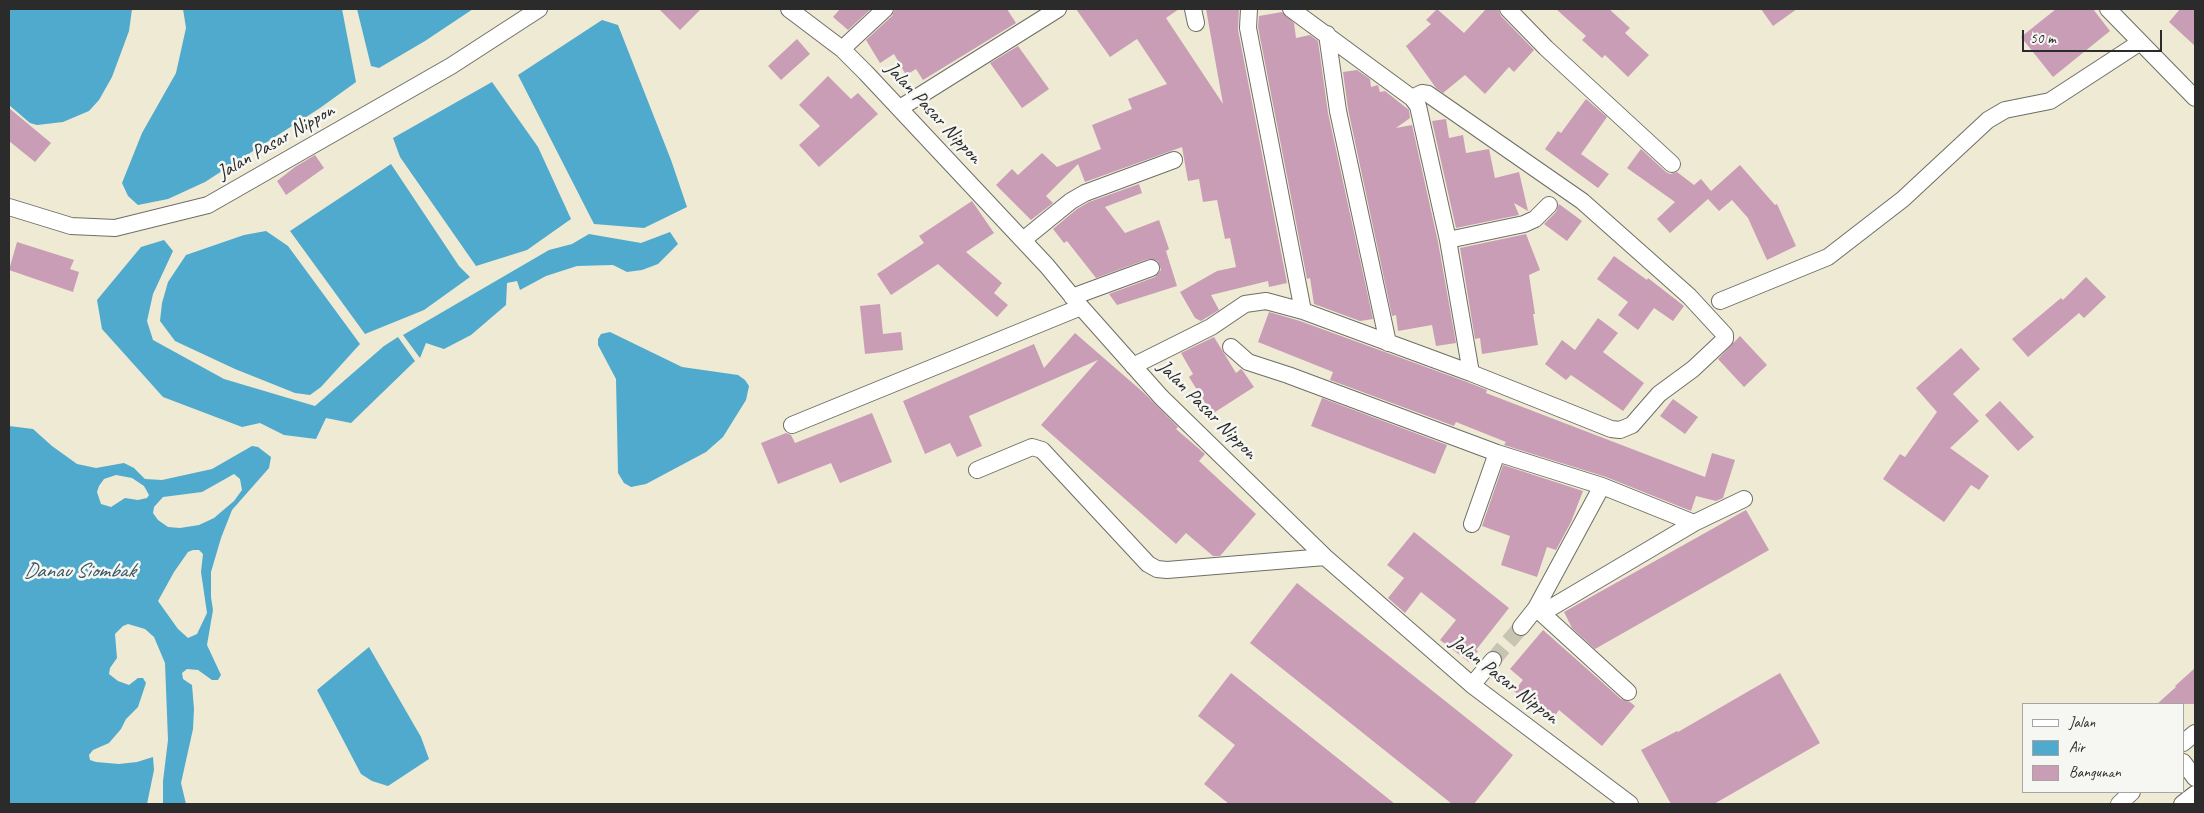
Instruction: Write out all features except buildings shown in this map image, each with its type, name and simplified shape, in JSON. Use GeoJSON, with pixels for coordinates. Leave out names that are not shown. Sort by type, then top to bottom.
{"type":"FeatureCollection","features":[{"type":"Feature","properties":{"kind":"street","name":"Jalan Pasar Nippon"},"geometry":{"type":"LineString","coordinates":[[9,207],[70,226],[115,228],[208,206],[451,66],[539,9]]}},
{"type":"Feature","properties":{"kind":"street","name":"Jalan Pasar Nippon"},"geometry":{"type":"LineString","coordinates":[[789,9],[842,49],[900,108],[1023,240],[1132,366],[1325,557],[1472,685],[1630,804]]}},
{"type":"Feature","properties":{"kind":"street"},"geometry":{"type":"LineString","coordinates":[[842,49],[885,9]]}},
{"type":"Feature","properties":{"kind":"street"},"geometry":{"type":"LineString","coordinates":[[900,108],[1058,9]]}},
{"type":"Feature","properties":{"kind":"street"},"geometry":{"type":"LineString","coordinates":[[1249,9],[1248,28],[1303,311]]}},
{"type":"Feature","properties":{"kind":"street"},"geometry":{"type":"LineString","coordinates":[[1291,9],[1412,98],[1421,114],[1448,240],[1471,374]]}},
{"type":"Feature","properties":{"kind":"street"},"geometry":{"type":"LineString","coordinates":[[1508,9],[1546,48],[1672,164]]}},
{"type":"Feature","properties":{"kind":"street"},"geometry":{"type":"LineString","coordinates":[[2108,9],[2139,43],[2195,98]]}},
{"type":"Feature","properties":{"kind":"street"},"geometry":{"type":"LineString","coordinates":[[1327,34],[1338,111],[1388,343]]}},
{"type":"Feature","properties":{"kind":"street"},"geometry":{"type":"LineString","coordinates":[[1720,301],[1828,258],[1903,199],[1988,120],[2005,110],[2050,101],[2139,43]]}},
{"type":"Feature","properties":{"kind":"street"},"geometry":{"type":"LineString","coordinates":[[1132,366],[1212,327],[1245,304],[1252,301],[1266,301],[1303,311],[1471,374],[1611,430],[1620,430],[1632,425],[1659,394],[1693,369],[1725,339],[1725,335],[1689,296],[1582,201],[1428,94],[1422,93],[1412,98]]}},
{"type":"Feature","properties":{"kind":"street"},"geometry":{"type":"LineString","coordinates":[[1023,240],[1071,201],[1085,193],[1174,160]]}},
{"type":"Feature","properties":{"kind":"street"},"geometry":{"type":"LineString","coordinates":[[1448,240],[1524,224],[1535,218],[1549,205]]}},
{"type":"Feature","properties":{"kind":"street"},"geometry":{"type":"LineString","coordinates":[[792,425],[1077,302],[1151,268]]}},
{"type":"Feature","properties":{"kind":"street"},"geometry":{"type":"LineString","coordinates":[[1231,347],[1248,362],[1288,374],[1498,453],[1602,486],[1694,523]]}},
{"type":"Feature","properties":{"kind":"street"},"geometry":{"type":"LineString","coordinates":[[977,470],[1032,447],[1042,450],[1148,564],[1157,569],[1167,570],[1325,557]]}},
{"type":"Feature","properties":{"kind":"street"},"geometry":{"type":"LineString","coordinates":[[1472,524],[1498,453]]}},
{"type":"Feature","properties":{"kind":"street"},"geometry":{"type":"LineString","coordinates":[[1539,611],[1602,486]]}},
{"type":"Feature","properties":{"kind":"street"},"geometry":{"type":"LineString","coordinates":[[1521,627],[1539,611],[1694,523],[1744,499]]}},
{"type":"Feature","properties":{"kind":"street"},"geometry":{"type":"LineString","coordinates":[[1539,611],[1628,692]]}},
{"type":"Feature","properties":{"kind":"street"},"geometry":{"type":"LineString","coordinates":[[1472,685],[1493,660]]}},
{"type":"Feature","properties":{"kind":"street"},"geometry":{"type":"LineString","coordinates":[[2184,742],[2195,733]]}},
{"type":"Feature","properties":{"kind":"street"},"geometry":{"type":"LineString","coordinates":[[2184,763],[2195,778]]}},
{"type":"Feature","properties":{"kind":"street"},"geometry":{"type":"LineString","coordinates":[[2119,804],[2131,793]]}},
{"type":"Feature","properties":{"kind":"street"},"geometry":{"type":"LineString","coordinates":[[2182,804],[2195,794]]}},
{"type":"Feature","properties":{"kind":"water"},"geometry":{"type":"Polygon","coordinates":[[[9,9],[132,9],[129,31],[112,77],[99,100],[89,111],[63,122],[37,125],[30,123],[9,105],[9,9]]]}},
{"type":"Feature","properties":{"kind":"water"},"geometry":{"type":"Polygon","coordinates":[[[183,9],[342,9],[356,82],[320,108],[205,182],[168,199],[138,205],[128,196],[122,183],[142,133],[176,73],[186,28],[183,9]]]}},
{"type":"Feature","properties":{"kind":"water"},"geometry":{"type":"Polygon","coordinates":[[[357,9],[473,9],[425,41],[379,68],[371,66],[357,9]]]}},
{"type":"Feature","properties":{"kind":"water"},"geometry":{"type":"Polygon","coordinates":[[[602,20],[618,25],[671,160],[687,207],[644,228],[594,224],[518,75],[602,20]]]}},
{"type":"Feature","properties":{"kind":"water"},"geometry":{"type":"Polygon","coordinates":[[[492,82],[538,147],[571,219],[527,250],[476,266],[400,157],[393,138],[492,82]]]}},
{"type":"Feature","properties":{"kind":"water"},"geometry":{"type":"Polygon","coordinates":[[[391,164],[459,266],[470,277],[424,310],[365,334],[290,231],[391,164]]]}},
{"type":"Feature","properties":{"kind":"water"},"geometry":{"type":"Polygon","coordinates":[[[266,231],[288,246],[360,344],[321,387],[310,395],[295,393],[235,369],[175,341],[160,321],[162,303],[168,282],[186,255],[244,235],[266,231]]]}},
{"type":"Feature","properties":{"kind":"water"},"geometry":{"type":"Polygon","coordinates":[[[670,232],[678,244],[658,264],[642,270],[627,272],[613,265],[577,266],[546,276],[520,290],[517,281],[507,283],[506,305],[471,335],[444,349],[426,343],[420,358],[403,335],[549,250],[572,244],[589,234],[641,243],[670,232]]]}},
{"type":"Feature","properties":{"kind":"water"},"geometry":{"type":"Polygon","coordinates":[[[164,240],[173,251],[153,294],[147,321],[153,340],[224,379],[315,406],[384,346],[398,337],[415,361],[351,423],[326,418],[316,439],[284,435],[260,423],[242,427],[163,397],[102,329],[97,300],[141,247],[164,240]]]}},
{"type":"Feature","properties":{"kind":"water"},"geometry":{"type":"Polygon","coordinates":[[[610,332],[682,367],[738,375],[749,386],[746,400],[723,437],[706,452],[646,484],[631,487],[624,483],[618,473],[616,379],[598,345],[598,339],[601,334],[610,332]]]}},
{"type":"Feature","properties":{"kind":"water","name":"Danau Siombak"},"geometry":{"type":"Polygon","coordinates":[[[9,426],[33,429],[77,464],[96,468],[124,463],[134,468],[145,479],[162,480],[212,469],[252,446],[258,447],[271,457],[269,468],[232,510],[211,572],[213,610],[207,645],[221,675],[218,680],[212,680],[198,670],[187,669],[182,673],[183,679],[192,685],[194,709],[193,729],[181,783],[186,804],[163,804],[163,781],[168,740],[165,663],[154,637],[145,629],[128,624],[115,634],[117,658],[110,668],[109,674],[118,681],[129,685],[138,678],[143,678],[146,683],[138,707],[126,719],[121,729],[109,743],[93,750],[89,755],[90,760],[96,762],[119,764],[137,762],[153,757],[154,770],[147,804],[9,804],[9,426]],[[234,474],[202,492],[163,497],[154,507],[153,513],[158,520],[168,527],[180,528],[199,525],[214,518],[234,501],[242,490],[240,479],[234,474]],[[116,475],[104,479],[99,486],[97,492],[101,504],[111,507],[125,498],[138,500],[147,498],[149,495],[144,486],[132,478],[116,475]],[[199,550],[188,552],[158,601],[178,629],[188,638],[197,634],[207,613],[201,572],[203,554],[199,550]]]}},
{"type":"Feature","properties":{"kind":"water"},"geometry":{"type":"Polygon","coordinates":[[[369,647],[421,737],[429,759],[388,786],[372,781],[361,774],[317,690],[369,647]]]}},
{"type":"Feature","properties":{"kind":"tunnel"},"geometry":{"type":"LineString","coordinates":[[1493,660],[1521,627]]}}]}
